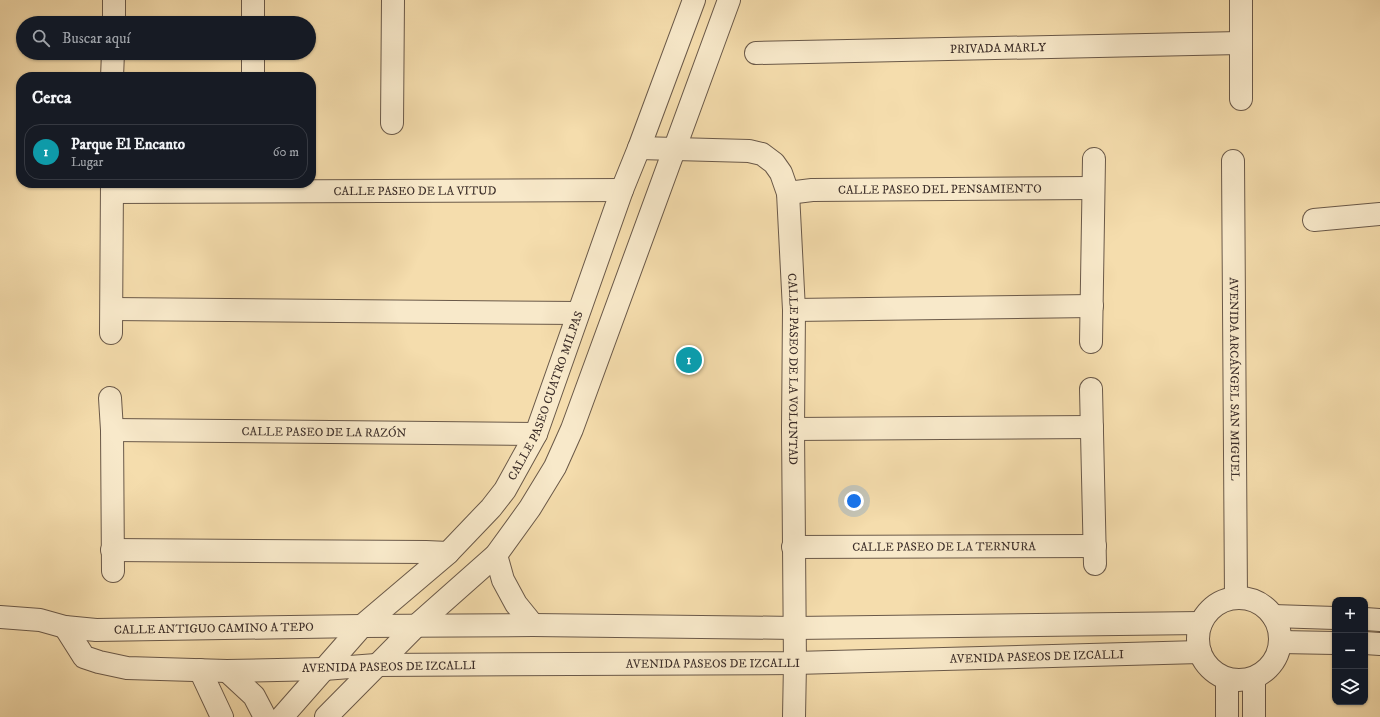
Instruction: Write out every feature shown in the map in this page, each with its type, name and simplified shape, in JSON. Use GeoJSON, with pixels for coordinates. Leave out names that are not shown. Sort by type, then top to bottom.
{"type":"FeatureCollection","features":[{"type":"Feature","properties":{"kind":"street"},"geometry":{"type":"LineString","coordinates":[[114,0],[114,16]]}},
{"type":"Feature","properties":{"kind":"street"},"geometry":{"type":"LineString","coordinates":[[253,0],[253,16]]}},
{"type":"Feature","properties":{"kind":"street"},"geometry":{"type":"LineString","coordinates":[[392,122],[393,0]]}},
{"type":"Feature","properties":{"kind":"street","name":"CALLE PASEO CUATRO MILPAS"},"geometry":{"type":"LineString","coordinates":[[282,717],[362,626],[448,553],[491,508],[505,490],[536,434],[622,190],[694,0]]}},
{"type":"Feature","properties":{"kind":"street"},"geometry":{"type":"LineString","coordinates":[[326,717],[417,625],[496,554],[530,508],[555,467],[572,429],[729,0]]}},
{"type":"Feature","properties":{"kind":"street"},"geometry":{"type":"LineString","coordinates":[[1241,0],[1241,99]]}},
{"type":"Feature","properties":{"kind":"street","name":"PRIVADA MARLY"},"geometry":{"type":"LineString","coordinates":[[756,53],[1240,43]]}},
{"type":"Feature","properties":{"kind":"street"},"geometry":{"type":"LineString","coordinates":[[112,72],[113,60]]}},
{"type":"Feature","properties":{"kind":"street"},"geometry":{"type":"LineString","coordinates":[[253,60],[253,72]]}},
{"type":"Feature","properties":{"kind":"street","name":"CALLE PASEO DE LA VOLUNTAD"},"geometry":{"type":"LineString","coordinates":[[639,148],[749,151],[762,154],[778,168],[788,193],[794,310],[794,717]]}},
{"type":"Feature","properties":{"kind":"street"},"geometry":{"type":"LineString","coordinates":[[1091,342],[1092,188],[1094,159]]}},
{"type":"Feature","properties":{"kind":"street","name":"AVENIDA ARCÁNGEL SAN MIGUEL"},"geometry":{"type":"LineString","coordinates":[[1233,161],[1236,598]]}},
{"type":"Feature","properties":{"kind":"street","name":"CALLE PASEO DE LA VITUD"},"geometry":{"type":"LineString","coordinates":[[111,333],[112,188]]}},
{"type":"Feature","properties":{"kind":"street","name":"CALLE PASEO DE LA VITUD"},"geometry":{"type":"LineString","coordinates":[[282,188],[622,190]]}},
{"type":"Feature","properties":{"kind":"street","name":"CALLE PASEO DEL PENSAMIENTO"},"geometry":{"type":"LineString","coordinates":[[788,193],[812,190],[1092,188]]}},
{"type":"Feature","properties":{"kind":"street"},"geometry":{"type":"LineString","coordinates":[[1314,220],[1380,214]]}},
{"type":"Feature","properties":{"kind":"street"},"geometry":{"type":"LineString","coordinates":[[794,310],[1092,306]]}},
{"type":"Feature","properties":{"kind":"street"},"geometry":{"type":"LineString","coordinates":[[112,309],[578,313]]}},
{"type":"Feature","properties":{"kind":"street","name":"CALLE PASEO DE LA TERNURA"},"geometry":{"type":"LineString","coordinates":[[793,547],[1095,555],[1091,389]]}},
{"type":"Feature","properties":{"kind":"street"},"geometry":{"type":"LineString","coordinates":[[110,398],[112,430],[113,560],[418,552],[448,553]]}},
{"type":"Feature","properties":{"kind":"street"},"geometry":{"type":"LineString","coordinates":[[793,429],[1092,427]]}},
{"type":"Feature","properties":{"kind":"street","name":"CALLE PASEO DE LA RAZÓN"},"geometry":{"type":"LineString","coordinates":[[112,430],[536,434]]}},
{"type":"Feature","properties":{"kind":"street"},"geometry":{"type":"LineString","coordinates":[[496,554],[504,580],[516,604],[533,625]]}},
{"type":"Feature","properties":{"kind":"street"},"geometry":{"type":"LineString","coordinates":[[1236,598],[1246,598],[1264,606],[1273,616],[1279,628],[1280,642],[1278,654],[1273,664],[1264,672],[1254,678],[1227,679],[1210,669],[1200,652],[1198,637],[1201,622],[1209,610],[1222,601],[1236,598]]}},
{"type":"Feature","properties":{"kind":"street"},"geometry":{"type":"LineString","coordinates":[[1273,616],[1332,618]]}},
{"type":"Feature","properties":{"kind":"street","name":"CALLE ANTIGUO CAMINO A TEPO"},"geometry":{"type":"LineString","coordinates":[[0,617],[40,620],[65,627],[96,630],[362,626]]}},
{"type":"Feature","properties":{"kind":"street"},"geometry":{"type":"LineString","coordinates":[[1368,619],[1380,620]]}},
{"type":"Feature","properties":{"kind":"street"},"geometry":{"type":"LineString","coordinates":[[362,626],[533,625],[795,628],[1201,622]]}},
{"type":"Feature","properties":{"kind":"street","name":"AVENIDA PASEOS DE IZCALLI"},"geometry":{"type":"LineString","coordinates":[[65,627],[84,656],[99,662],[127,668],[226,671],[324,669],[376,665],[795,663],[1200,652]]}},
{"type":"Feature","properties":{"kind":"street"},"geometry":{"type":"LineString","coordinates":[[1280,642],[1332,643]]}},
{"type":"Feature","properties":{"kind":"street"},"geometry":{"type":"LineString","coordinates":[[1368,643],[1380,644]]}},
{"type":"Feature","properties":{"kind":"street"},"geometry":{"type":"LineString","coordinates":[[200,670],[222,717]]}},
{"type":"Feature","properties":{"kind":"street"},"geometry":{"type":"LineString","coordinates":[[226,671],[254,696],[264,717]]}},
{"type":"Feature","properties":{"kind":"street"},"geometry":{"type":"LineString","coordinates":[[1254,678],[1254,717]]}},
{"type":"Feature","properties":{"kind":"street"},"geometry":{"type":"LineString","coordinates":[[1227,679],[1227,717]]}},
{"type":"Feature","properties":{"kind":"place","name":"Parque El Encanto"},"geometry":{"type":"Point","coordinates":[689,360]}}]}
